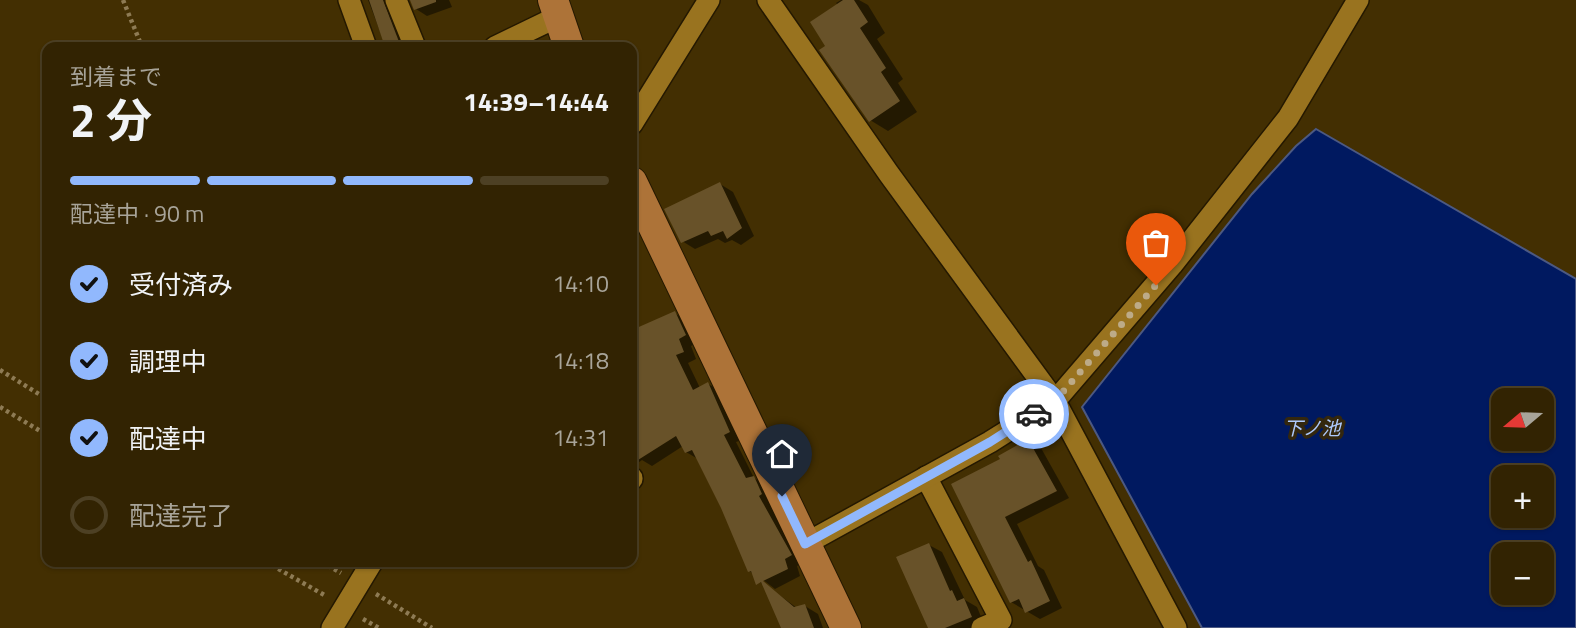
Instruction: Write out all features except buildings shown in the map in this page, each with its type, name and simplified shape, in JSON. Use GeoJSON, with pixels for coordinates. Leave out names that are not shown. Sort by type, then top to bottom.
{"type":"FeatureCollection","features":[{"type":"Feature","properties":{"kind":"main road"},"geometry":{"type":"LineString","coordinates":[[555,9],[567,42]]}},
{"type":"Feature","properties":{"kind":"main road"},"geometry":{"type":"LineString","coordinates":[[637,192],[846,628]]}},
{"type":"Feature","properties":{"kind":"street"},"geometry":{"type":"LineString","coordinates":[[349,0],[364,42]]}},
{"type":"Feature","properties":{"kind":"street"},"geometry":{"type":"LineString","coordinates":[[396,0],[413,42]]}},
{"type":"Feature","properties":{"kind":"street"},"geometry":{"type":"LineString","coordinates":[[637,116],[709,0]]}},
{"type":"Feature","properties":{"kind":"street"},"geometry":{"type":"LineString","coordinates":[[768,0],[889,174],[1055,401],[1176,628]]}},
{"type":"Feature","properties":{"kind":"street"},"geometry":{"type":"LineString","coordinates":[[805,544],[990,442],[1055,401],[1172,265],[1288,118],[1358,0]]}},
{"type":"Feature","properties":{"kind":"street"},"geometry":{"type":"LineString","coordinates":[[503,42],[555,9]]}},
{"type":"Feature","properties":{"kind":"street"},"geometry":{"type":"LineString","coordinates":[[926,477],[1001,620],[982,628]]}},
{"type":"Feature","properties":{"kind":"street"},"geometry":{"type":"LineString","coordinates":[[332,628],[369,567]]}},
{"type":"Feature","properties":{"kind":"path"},"geometry":{"type":"LineString","coordinates":[[123,0],[140,42]]}},
{"type":"Feature","properties":{"kind":"path"},"geometry":{"type":"LineString","coordinates":[[0,370],[42,395]]}},
{"type":"Feature","properties":{"kind":"path"},"geometry":{"type":"LineString","coordinates":[[0,407],[42,432]]}},
{"type":"Feature","properties":{"kind":"path"},"geometry":{"type":"LineString","coordinates":[[275,567],[344,607]]}},
{"type":"Feature","properties":{"kind":"water","name":"下ノ池"},"geometry":{"type":"Polygon","coordinates":[[[1316,129],[1576,279],[1576,628],[1202,628],[1082,407],[1252,194],[1296,146],[1316,129]]]}},
{"type":"Feature","properties":{"kind":"way so far"},"geometry":{"type":"LineString","coordinates":[[1034,414],[1055,401],[1156,285]]}},
{"type":"Feature","properties":{"kind":"route"},"geometry":{"type":"LineString","coordinates":[[782,496],[805,544],[990,442],[1034,414]]}}]}
